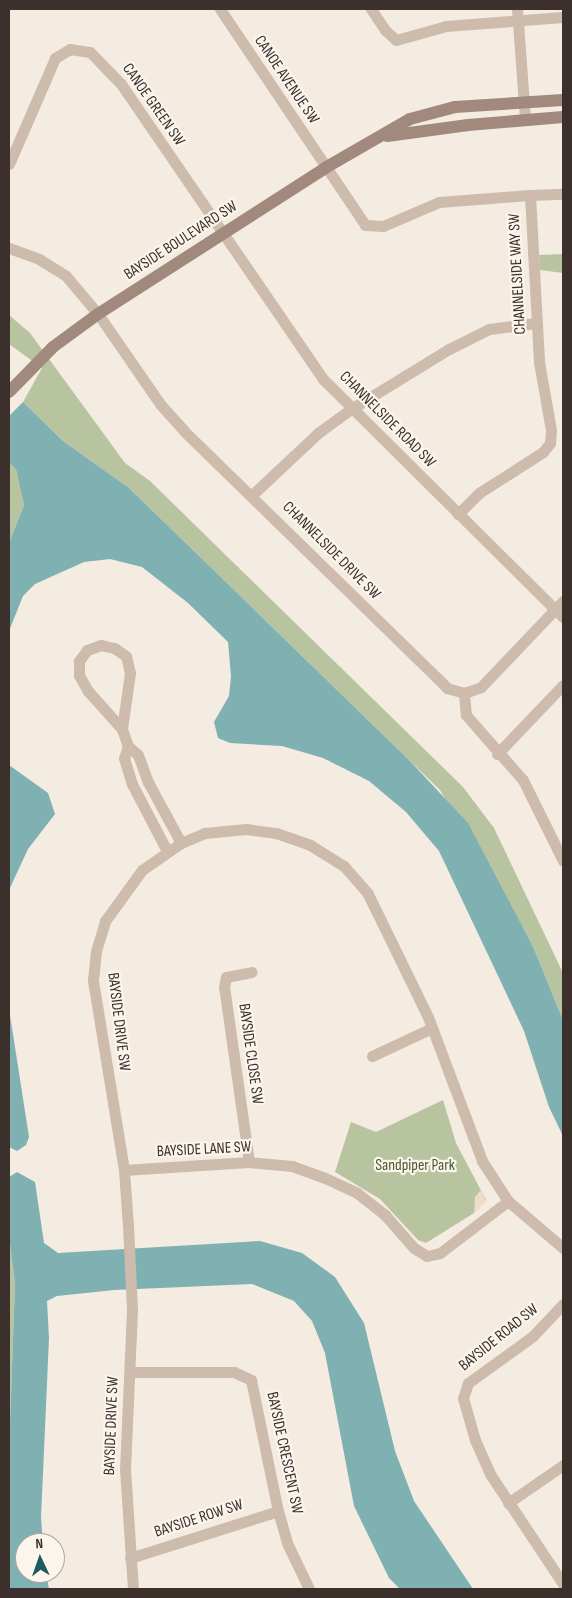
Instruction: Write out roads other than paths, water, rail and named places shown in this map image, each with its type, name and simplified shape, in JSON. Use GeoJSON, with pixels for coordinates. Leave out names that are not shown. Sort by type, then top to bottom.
{"type":"FeatureCollection","features":[{"type":"Feature","properties":{"kind":"street","name":"CANOE AVENUE SW"},"geometry":{"type":"LineString","coordinates":[[220,9],[325,168]]}},
{"type":"Feature","properties":{"kind":"street"},"geometry":{"type":"LineString","coordinates":[[371,9],[384,30],[396,40],[446,26],[517,14],[563,17]]}},
{"type":"Feature","properties":{"kind":"street"},"geometry":{"type":"LineString","coordinates":[[517,14],[525,119]]}},
{"type":"Feature","properties":{"kind":"street","name":"CANOE GREEN SW"},"geometry":{"type":"LineString","coordinates":[[9,164],[55,58],[70,49],[84,50],[106,66],[121,84],[221,234]]}},
{"type":"Feature","properties":{"kind":"street","name":"BAYSIDE BOULEVARD SW"},"geometry":{"type":"LineString","coordinates":[[9,392],[53,347],[98,314],[325,168],[385,136],[410,119],[455,107],[563,100]]}},
{"type":"Feature","properties":{"kind":"street","name":"BAYSIDE BOULEVARD SW"},"geometry":{"type":"LineString","coordinates":[[385,136],[525,119],[563,118]]}},
{"type":"Feature","properties":{"kind":"street","name":"CHANNELSIDE WAY SW"},"geometry":{"type":"LineString","coordinates":[[325,168],[360,221],[371,228],[383,226],[439,202],[530,196],[536,323],[550,443],[543,452],[479,493],[458,514]]}},
{"type":"Feature","properties":{"kind":"street"},"geometry":{"type":"LineString","coordinates":[[530,196],[563,194]]}},
{"type":"Feature","properties":{"kind":"street","name":"CHANNELSIDE ROAD SW"},"geometry":{"type":"LineString","coordinates":[[221,234],[300,350],[351,409],[458,514],[559,605],[563,617]]}},
{"type":"Feature","properties":{"kind":"street"},"geometry":{"type":"LineString","coordinates":[[9,248],[39,259],[66,276],[98,314]]}},
{"type":"Feature","properties":{"kind":"street","name":"CHANNELSIDE DRIVE SW"},"geometry":{"type":"LineString","coordinates":[[98,314],[160,404],[184,431],[447,688],[464,693]]}},
{"type":"Feature","properties":{"kind":"street"},"geometry":{"type":"LineString","coordinates":[[251,496],[297,450],[351,409],[477,334],[506,325],[536,323]]}},
{"type":"Feature","properties":{"kind":"street"},"geometry":{"type":"LineString","coordinates":[[559,605],[481,688],[464,693],[466,715],[497,754],[523,780],[563,861]]}},
{"type":"Feature","properties":{"kind":"street"},"geometry":{"type":"LineString","coordinates":[[122,729],[130,673],[126,656],[114,648],[101,645],[88,650],[79,661],[79,675],[88,691],[122,729],[128,746],[138,755],[148,782],[181,842]]}},
{"type":"Feature","properties":{"kind":"street"},"geometry":{"type":"LineString","coordinates":[[497,754],[563,684]]}},
{"type":"Feature","properties":{"kind":"street"},"geometry":{"type":"LineString","coordinates":[[128,746],[124,758],[132,784],[167,851]]}},
{"type":"Feature","properties":{"kind":"street","name":"BAYSIDE DRIVE SW"},"geometry":{"type":"LineString","coordinates":[[133,1589],[125,1470],[131,1372],[132,1310],[128,1226],[124,1170],[96,1009],[93,980],[96,951],[105,921],[121,895],[142,870],[181,842],[205,833],[246,829],[276,833],[310,845],[344,866],[368,894],[432,1028],[450,1069],[469,1133],[482,1161],[508,1201],[563,1248]]}},
{"type":"Feature","properties":{"kind":"street","name":"BAYSIDE CLOSE SW"},"geometry":{"type":"LineString","coordinates":[[249,1162],[224,987],[226,977],[252,972]]}},
{"type":"Feature","properties":{"kind":"street"},"geometry":{"type":"LineString","coordinates":[[372,1056],[432,1028]]}},
{"type":"Feature","properties":{"kind":"street","name":"BAYSIDE LANE SW"},"geometry":{"type":"LineString","coordinates":[[124,1170],[249,1162],[292,1166],[323,1177],[356,1194],[385,1215],[414,1248],[428,1256],[440,1253],[508,1201]]}},
{"type":"Feature","properties":{"kind":"street","name":"BAYSIDE ROAD SW"},"geometry":{"type":"LineString","coordinates":[[563,1304],[533,1336],[464,1389],[465,1408],[475,1440],[508,1503],[563,1584]]}},
{"type":"Feature","properties":{"kind":"street","name":"BAYSIDE CRESCENT SW"},"geometry":{"type":"LineString","coordinates":[[131,1372],[234,1372],[247,1376],[254,1389],[278,1511],[287,1543],[309,1589]]}},
{"type":"Feature","properties":{"kind":"street"},"geometry":{"type":"LineString","coordinates":[[508,1503],[563,1465]]}},
{"type":"Feature","properties":{"kind":"street","name":"BAYSIDE ROW SW"},"geometry":{"type":"LineString","coordinates":[[130,1558],[278,1511]]}},
{"type":"Feature","properties":{"kind":"water"},"geometry":{"type":"Polygon","coordinates":[[[23,402],[63,441],[129,488],[409,760],[468,823],[534,949],[563,1020],[563,1136],[549,1107],[524,1031],[439,851],[406,812],[369,781],[323,758],[282,746],[230,743],[218,738],[214,722],[229,696],[231,676],[228,642],[188,603],[142,567],[110,559],[84,562],[35,584],[23,596],[9,631],[9,543],[24,505],[16,469],[9,462],[9,416],[23,402]]]}},
{"type":"Feature","properties":{"kind":"water"},"geometry":{"type":"Polygon","coordinates":[[[9,765],[48,793],[55,814],[28,849],[9,890],[9,765]]]}},
{"type":"Feature","properties":{"kind":"water"},"geometry":{"type":"Polygon","coordinates":[[[9,1009],[29,1137],[26,1145],[17,1151],[9,1147],[9,1009]]]}},
{"type":"Feature","properties":{"kind":"water"},"geometry":{"type":"Polygon","coordinates":[[[17,1172],[35,1182],[44,1243],[58,1253],[260,1241],[302,1253],[335,1277],[364,1323],[395,1451],[414,1501],[473,1589],[400,1589],[389,1578],[354,1506],[325,1353],[312,1321],[294,1301],[252,1284],[114,1290],[57,1296],[47,1301],[49,1338],[41,1518],[42,1533],[15,1533],[15,1583],[48,1583],[49,1589],[9,1589],[9,1451],[15,1283],[9,1236],[9,1177],[17,1172]]]}},
{"type":"Feature","properties":{"kind":"park label","name":"Sandpiper Park"},"geometry":{"type":"Point","coordinates":[415,1166]}}]}
